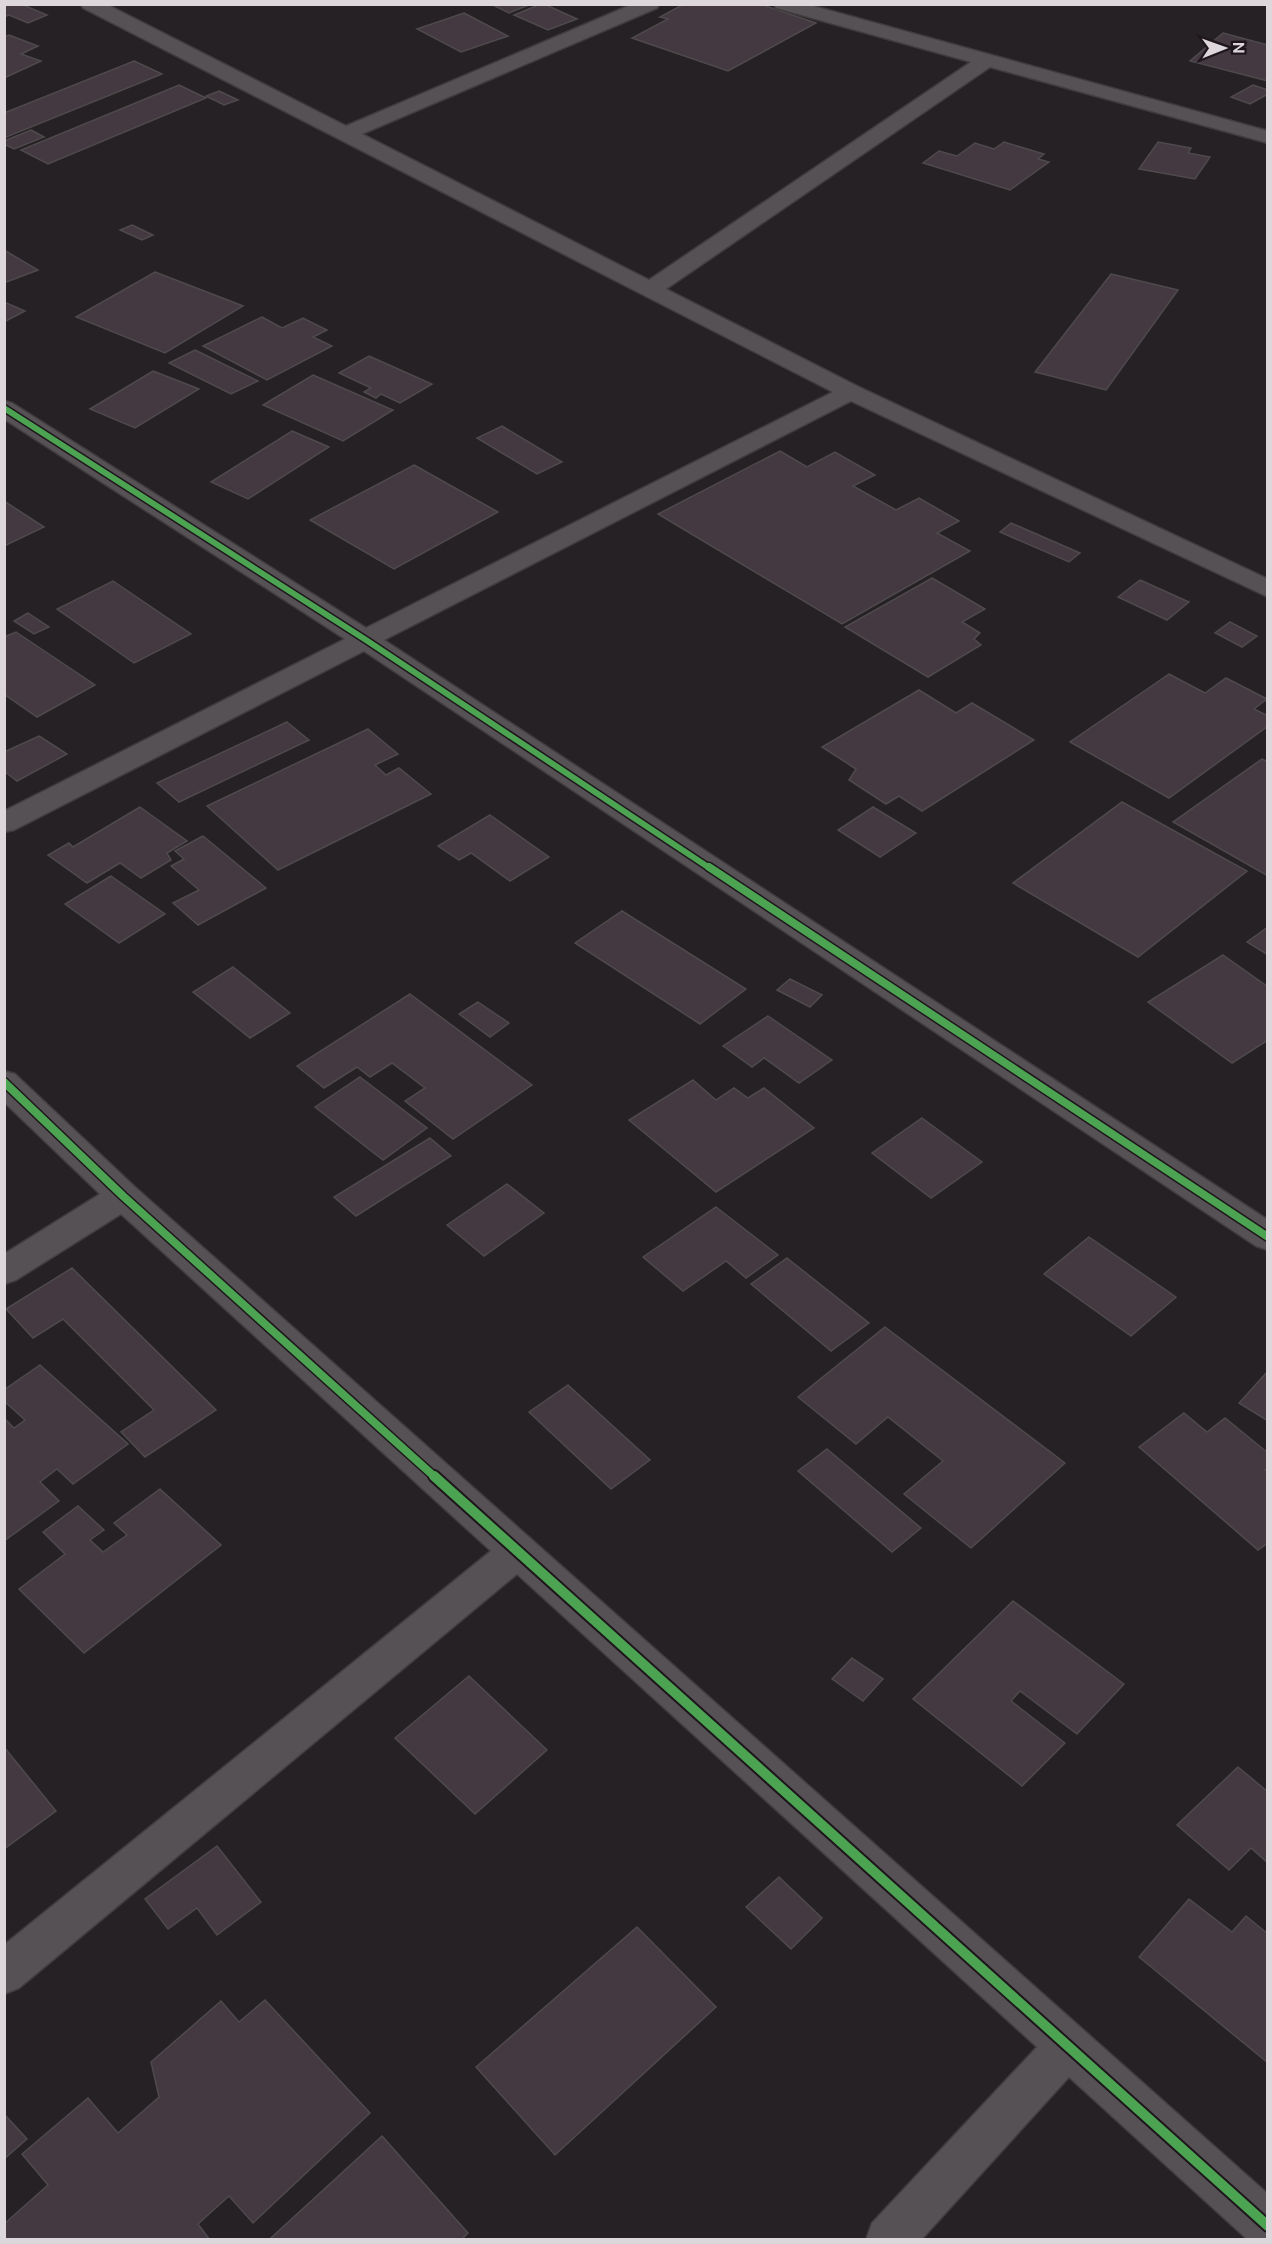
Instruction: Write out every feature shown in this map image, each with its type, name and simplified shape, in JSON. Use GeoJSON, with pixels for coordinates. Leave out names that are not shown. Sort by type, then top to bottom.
{"type":"FeatureCollection","features":[{"type":"Feature","properties":{"kind":"street"},"geometry":{"type":"LineString","coordinates":[[90,4],[851,392],[1268,589]]}},
{"type":"Feature","properties":{"kind":"street"},"geometry":{"type":"LineString","coordinates":[[345,134],[650,4]]}},
{"type":"Feature","properties":{"kind":"street"},"geometry":{"type":"LineString","coordinates":[[783,4],[1268,137]]}},
{"type":"Feature","properties":{"kind":"street"},"geometry":{"type":"LineString","coordinates":[[651,290],[987,60]]}},
{"type":"Feature","properties":{"kind":"street"},"geometry":{"type":"LineString","coordinates":[[4,823],[851,392]]}},
{"type":"Feature","properties":{"kind":"street"},"geometry":{"type":"LineString","coordinates":[[4,408],[366,640],[1268,1237]]}},
{"type":"Feature","properties":{"kind":"street"},"geometry":{"type":"LineString","coordinates":[[4,1082],[123,1196],[1268,2226]]}},
{"type":"Feature","properties":{"kind":"street"},"geometry":{"type":"LineString","coordinates":[[4,1271],[123,1196]]}},
{"type":"Feature","properties":{"kind":"street"},"geometry":{"type":"LineString","coordinates":[[4,1973],[518,1551]]}},
{"type":"Feature","properties":{"kind":"street"},"geometry":{"type":"LineString","coordinates":[[889,2240],[1068,2046]]}},
{"type":"Feature","properties":{"kind":"building"},"geometry":{"type":"Polygon","coordinates":[[[4,4],[21,4],[47,15],[28,23],[9,15],[4,17],[4,4]]]}},
{"type":"Feature","properties":{"kind":"building"},"geometry":{"type":"Polygon","coordinates":[[[491,4],[531,4],[509,13],[491,4]]]}},
{"type":"Feature","properties":{"kind":"building"},"geometry":{"type":"Polygon","coordinates":[[[541,4],[577,19],[548,30],[514,15],[541,4]]]}},
{"type":"Feature","properties":{"kind":"building"},"geometry":{"type":"Polygon","coordinates":[[[684,4],[760,4],[816,23],[728,71],[632,38],[668,19],[660,17],[684,4]]]}},
{"type":"Feature","properties":{"kind":"building"},"geometry":{"type":"Polygon","coordinates":[[[464,13],[508,36],[461,52],[417,29],[464,13]]]}},
{"type":"Feature","properties":{"kind":"building"},"geometry":{"type":"Polygon","coordinates":[[[1223,33],[1268,45],[1268,81],[1190,61],[1223,33]]]}},
{"type":"Feature","properties":{"kind":"building"},"geometry":{"type":"Polygon","coordinates":[[[9,35],[38,46],[21,54],[41,61],[4,78],[4,37],[9,35]]]}},
{"type":"Feature","properties":{"kind":"building"},"geometry":{"type":"Polygon","coordinates":[[[134,61],[162,74],[4,138],[4,113],[134,61]]]}},
{"type":"Feature","properties":{"kind":"building"},"geometry":{"type":"Polygon","coordinates":[[[179,85],[206,98],[48,164],[21,150],[179,85]]]}},
{"type":"Feature","properties":{"kind":"building"},"geometry":{"type":"Polygon","coordinates":[[[1253,85],[1268,90],[1268,94],[1250,104],[1231,97],[1253,85]]]}},
{"type":"Feature","properties":{"kind":"building"},"geometry":{"type":"Polygon","coordinates":[[[219,91],[238,100],[224,105],[206,96],[219,91]]]}},
{"type":"Feature","properties":{"kind":"building"},"geometry":{"type":"Polygon","coordinates":[[[31,130],[44,137],[14,149],[4,144],[4,141],[31,130]]]}},
{"type":"Feature","properties":{"kind":"building"},"geometry":{"type":"Polygon","coordinates":[[[1004,142],[1044,154],[1038,159],[1049,162],[1010,190],[923,163],[939,151],[957,156],[975,143],[994,149],[1004,142]]]}},
{"type":"Feature","properties":{"kind":"building"},"geometry":{"type":"Polygon","coordinates":[[[1158,142],[1191,148],[1188,153],[1210,157],[1195,179],[1139,169],[1158,142]]]}},
{"type":"Feature","properties":{"kind":"building"},"geometry":{"type":"Polygon","coordinates":[[[132,225],[153,235],[142,240],[120,230],[132,225]]]}},
{"type":"Feature","properties":{"kind":"building"},"geometry":{"type":"Polygon","coordinates":[[[4,250],[38,270],[4,283],[4,250]]]}},
{"type":"Feature","properties":{"kind":"building"},"geometry":{"type":"Polygon","coordinates":[[[155,272],[243,306],[165,353],[76,317],[155,272]]]}},
{"type":"Feature","properties":{"kind":"building"},"geometry":{"type":"Polygon","coordinates":[[[1111,274],[1178,290],[1106,390],[1035,372],[1111,274]]]}},
{"type":"Feature","properties":{"kind":"building"},"geometry":{"type":"Polygon","coordinates":[[[4,302],[25,311],[4,322],[4,302]]]}},
{"type":"Feature","properties":{"kind":"building"},"geometry":{"type":"Polygon","coordinates":[[[262,317],[282,328],[303,318],[327,330],[313,337],[332,346],[267,380],[203,346],[262,317]]]}},
{"type":"Feature","properties":{"kind":"building"},"geometry":{"type":"Polygon","coordinates":[[[195,350],[258,381],[231,394],[169,363],[195,350]]]}},
{"type":"Feature","properties":{"kind":"building"},"geometry":{"type":"Polygon","coordinates":[[[369,356],[432,384],[400,403],[381,394],[376,398],[364,392],[371,388],[339,373],[369,356]]]}},
{"type":"Feature","properties":{"kind":"building"},"geometry":{"type":"Polygon","coordinates":[[[153,371],[199,389],[135,428],[90,409],[153,371]]]}},
{"type":"Feature","properties":{"kind":"building"},"geometry":{"type":"Polygon","coordinates":[[[313,375],[393,410],[343,441],[263,405],[313,375]]]}},
{"type":"Feature","properties":{"kind":"building"},"geometry":{"type":"Polygon","coordinates":[[[502,426],[562,462],[537,474],[477,438],[502,426]]]}},
{"type":"Feature","properties":{"kind":"building"},"geometry":{"type":"Polygon","coordinates":[[[292,431],[329,447],[248,499],[211,482],[292,431]]]}},
{"type":"Feature","properties":{"kind":"building"},"geometry":{"type":"Polygon","coordinates":[[[780,451],[807,467],[835,452],[875,475],[853,486],[896,510],[919,498],[959,521],[937,533],[970,551],[842,624],[658,514],[780,451]]]}},
{"type":"Feature","properties":{"kind":"building"},"geometry":{"type":"Polygon","coordinates":[[[414,465],[498,512],[394,569],[310,520],[414,465]]]}},
{"type":"Feature","properties":{"kind":"building"},"geometry":{"type":"Polygon","coordinates":[[[4,501],[44,527],[4,546],[4,501]]]}},
{"type":"Feature","properties":{"kind":"building"},"geometry":{"type":"Polygon","coordinates":[[[1011,523],[1080,553],[1069,562],[1000,532],[1011,523]]]}},
{"type":"Feature","properties":{"kind":"building"},"geometry":{"type":"Polygon","coordinates":[[[932,578],[985,609],[962,622],[980,633],[974,639],[981,645],[928,677],[845,627],[932,578]]]}},
{"type":"Feature","properties":{"kind":"building"},"geometry":{"type":"Polygon","coordinates":[[[1140,580],[1189,602],[1167,620],[1118,597],[1140,580]]]}},
{"type":"Feature","properties":{"kind":"building"},"geometry":{"type":"Polygon","coordinates":[[[113,581],[191,634],[134,663],[57,609],[113,581]]]}},
{"type":"Feature","properties":{"kind":"building"},"geometry":{"type":"Polygon","coordinates":[[[28,613],[49,627],[34,634],[14,621],[28,613]]]}},
{"type":"Feature","properties":{"kind":"building"},"geometry":{"type":"Polygon","coordinates":[[[1230,622],[1257,636],[1242,647],[1215,633],[1230,622]]]}},
{"type":"Feature","properties":{"kind":"building"},"geometry":{"type":"Polygon","coordinates":[[[16,632],[95,685],[37,717],[4,694],[4,637],[16,632]]]}},
{"type":"Feature","properties":{"kind":"building"},"geometry":{"type":"Polygon","coordinates":[[[1169,674],[1205,693],[1226,678],[1267,699],[1254,709],[1268,716],[1268,726],[1169,798],[1070,742],[1169,674]]]}},
{"type":"Feature","properties":{"kind":"building"},"geometry":{"type":"Polygon","coordinates":[[[919,690],[956,713],[972,703],[1034,740],[922,811],[899,796],[886,804],[849,780],[856,769],[822,747],[919,690]]]}},
{"type":"Feature","properties":{"kind":"building"},"geometry":{"type":"Polygon","coordinates":[[[287,722],[309,740],[179,802],[157,783],[287,722]]]}},
{"type":"Feature","properties":{"kind":"building"},"geometry":{"type":"Polygon","coordinates":[[[368,729],[398,754],[375,765],[386,775],[399,768],[431,794],[278,870],[207,806],[368,729]]]}},
{"type":"Feature","properties":{"kind":"building"},"geometry":{"type":"Polygon","coordinates":[[[39,736],[67,754],[17,781],[4,771],[4,752],[39,736]]]}},
{"type":"Feature","properties":{"kind":"building"},"geometry":{"type":"Polygon","coordinates":[[[1262,759],[1268,762],[1268,876],[1173,822],[1262,759]]]}},
{"type":"Feature","properties":{"kind":"building"},"geometry":{"type":"Polygon","coordinates":[[[1122,802],[1247,871],[1138,957],[1013,883],[1122,802]]]}},
{"type":"Feature","properties":{"kind":"building"},"geometry":{"type":"Polygon","coordinates":[[[140,807],[187,841],[167,853],[171,860],[141,878],[120,863],[87,883],[48,855],[69,843],[73,847],[140,807]]]}},
{"type":"Feature","properties":{"kind":"building"},"geometry":{"type":"Polygon","coordinates":[[[873,807],[916,833],[880,857],[838,830],[873,807]]]}},
{"type":"Feature","properties":{"kind":"building"},"geometry":{"type":"Polygon","coordinates":[[[490,815],[549,857],[510,881],[471,853],[459,860],[438,846],[490,815]]]}},
{"type":"Feature","properties":{"kind":"building"},"geometry":{"type":"Polygon","coordinates":[[[203,836],[266,888],[198,925],[173,903],[199,890],[171,866],[184,859],[175,851],[203,836]]]}},
{"type":"Feature","properties":{"kind":"building"},"geometry":{"type":"Polygon","coordinates":[[[111,876],[165,914],[119,943],[65,904],[111,876]]]}},
{"type":"Feature","properties":{"kind":"building"},"geometry":{"type":"Polygon","coordinates":[[[622,911],[746,989],[700,1024],[575,943],[622,911]]]}},
{"type":"Feature","properties":{"kind":"building"},"geometry":{"type":"Polygon","coordinates":[[[1268,927],[1268,955],[1247,942],[1268,927]]]}},
{"type":"Feature","properties":{"kind":"building"},"geometry":{"type":"Polygon","coordinates":[[[1223,955],[1268,987],[1268,1040],[1232,1063],[1148,1002],[1223,955]]]}},
{"type":"Feature","properties":{"kind":"building"},"geometry":{"type":"Polygon","coordinates":[[[233,967],[290,1013],[250,1038],[193,992],[233,967]]]}},
{"type":"Feature","properties":{"kind":"building"},"geometry":{"type":"Polygon","coordinates":[[[790,979],[822,995],[810,1007],[777,990],[790,979]]]}},
{"type":"Feature","properties":{"kind":"building"},"geometry":{"type":"Polygon","coordinates":[[[410,994],[532,1085],[453,1139],[405,1101],[425,1088],[392,1063],[370,1077],[357,1067],[324,1088],[297,1066],[410,994]]]}},
{"type":"Feature","properties":{"kind":"building"},"geometry":{"type":"Polygon","coordinates":[[[478,1002],[509,1023],[490,1037],[459,1014],[478,1002]]]}},
{"type":"Feature","properties":{"kind":"building"},"geometry":{"type":"Polygon","coordinates":[[[768,1016],[832,1060],[799,1083],[764,1058],[752,1067],[723,1046],[768,1016]]]}},
{"type":"Feature","properties":{"kind":"building"},"geometry":{"type":"Polygon","coordinates":[[[360,1077],[427,1128],[383,1160],[315,1107],[360,1077]]]}},
{"type":"Feature","properties":{"kind":"building"},"geometry":{"type":"Polygon","coordinates":[[[693,1080],[716,1100],[734,1088],[748,1098],[764,1088],[814,1128],[716,1192],[629,1120],[693,1080]]]}},
{"type":"Feature","properties":{"kind":"building"},"geometry":{"type":"Polygon","coordinates":[[[922,1118],[982,1162],[931,1198],[872,1153],[922,1118]]]}},
{"type":"Feature","properties":{"kind":"building"},"geometry":{"type":"Polygon","coordinates":[[[430,1138],[451,1156],[356,1216],[334,1197],[430,1138]]]}},
{"type":"Feature","properties":{"kind":"building"},"geometry":{"type":"Polygon","coordinates":[[[507,1184],[544,1213],[484,1256],[447,1225],[507,1184]]]}},
{"type":"Feature","properties":{"kind":"building"},"geometry":{"type":"Polygon","coordinates":[[[716,1207],[778,1255],[746,1278],[726,1261],[683,1291],[643,1257],[716,1207]]]}},
{"type":"Feature","properties":{"kind":"building"},"geometry":{"type":"Polygon","coordinates":[[[1089,1237],[1176,1297],[1131,1336],[1044,1274],[1089,1237]]]}},
{"type":"Feature","properties":{"kind":"building"},"geometry":{"type":"Polygon","coordinates":[[[787,1258],[869,1323],[831,1351],[751,1284],[787,1258]]]}},
{"type":"Feature","properties":{"kind":"building"},"geometry":{"type":"Polygon","coordinates":[[[72,1268],[216,1410],[145,1457],[121,1432],[154,1410],[63,1319],[33,1338],[6,1309],[72,1268]]]}},
{"type":"Feature","properties":{"kind":"building"},"geometry":{"type":"Polygon","coordinates":[[[885,1327],[1065,1463],[971,1548],[904,1494],[943,1461],[888,1417],[856,1444],[798,1397],[885,1327]]]}},
{"type":"Feature","properties":{"kind":"building"},"geometry":{"type":"Polygon","coordinates":[[[40,1365],[128,1444],[73,1484],[57,1469],[40,1482],[59,1501],[4,1541],[4,1418],[14,1428],[25,1420],[4,1401],[4,1390],[40,1365]]]}},
{"type":"Feature","properties":{"kind":"building"},"geometry":{"type":"Polygon","coordinates":[[[1268,1371],[1268,1421],[1239,1403],[1268,1371]]]}},
{"type":"Feature","properties":{"kind":"building"},"geometry":{"type":"Polygon","coordinates":[[[568,1385],[650,1460],[611,1489],[529,1412],[568,1385]]]}},
{"type":"Feature","properties":{"kind":"building"},"geometry":{"type":"Polygon","coordinates":[[[1184,1413],[1207,1432],[1225,1418],[1268,1453],[1268,1468],[1265,1470],[1268,1472],[1268,1543],[1258,1550],[1139,1447],[1184,1413]]]}},
{"type":"Feature","properties":{"kind":"building"},"geometry":{"type":"Polygon","coordinates":[[[827,1449],[921,1528],[892,1552],[798,1471],[827,1449]]]}},
{"type":"Feature","properties":{"kind":"building"},"geometry":{"type":"Polygon","coordinates":[[[160,1489],[221,1545],[84,1653],[19,1589],[65,1554],[43,1532],[78,1506],[104,1530],[90,1540],[103,1552],[127,1535],[114,1523],[160,1489]]]}},
{"type":"Feature","properties":{"kind":"building"},"geometry":{"type":"Polygon","coordinates":[[[1013,1601],[1124,1684],[1077,1734],[1020,1691],[1011,1701],[1065,1743],[1022,1786],[913,1699],[1013,1601]]]}},
{"type":"Feature","properties":{"kind":"building"},"geometry":{"type":"Polygon","coordinates":[[[852,1658],[883,1679],[863,1701],[832,1679],[852,1658]]]}},
{"type":"Feature","properties":{"kind":"building"},"geometry":{"type":"Polygon","coordinates":[[[469,1676],[547,1750],[475,1814],[395,1738],[469,1676]]]}},
{"type":"Feature","properties":{"kind":"building"},"geometry":{"type":"Polygon","coordinates":[[[4,1747],[56,1811],[4,1849],[4,1747]]]}},
{"type":"Feature","properties":{"kind":"building"},"geometry":{"type":"Polygon","coordinates":[[[1238,1767],[1268,1792],[1268,1863],[1251,1848],[1229,1870],[1177,1825],[1238,1767]]]}},
{"type":"Feature","properties":{"kind":"building"},"geometry":{"type":"Polygon","coordinates":[[[217,1846],[261,1902],[217,1935],[197,1908],[168,1929],[145,1899],[217,1846]]]}},
{"type":"Feature","properties":{"kind":"building"},"geometry":{"type":"Polygon","coordinates":[[[779,1877],[822,1918],[791,1949],[746,1907],[779,1877]]]}},
{"type":"Feature","properties":{"kind":"building"},"geometry":{"type":"Polygon","coordinates":[[[1189,1899],[1232,1932],[1246,1916],[1268,1934],[1268,2063],[1139,1957],[1189,1899]]]}},
{"type":"Feature","properties":{"kind":"building"},"geometry":{"type":"Polygon","coordinates":[[[637,1927],[716,2007],[555,2155],[476,2067],[637,1927]]]}},
{"type":"Feature","properties":{"kind":"building"},"geometry":{"type":"Polygon","coordinates":[[[265,2000],[370,2113],[253,2223],[229,2196],[198,2224],[210,2240],[4,2240],[4,2224],[48,2185],[22,2154],[88,2098],[118,2133],[159,2097],[151,2062],[221,2001],[239,2022],[265,2000]]]}},
{"type":"Feature","properties":{"kind":"building"},"geometry":{"type":"Polygon","coordinates":[[[4,2114],[27,2139],[4,2159],[4,2114]]]}},
{"type":"Feature","properties":{"kind":"building"},"geometry":{"type":"Polygon","coordinates":[[[382,2136],[468,2233],[461,2240],[272,2240],[271,2238],[382,2136]]]}},
{"type":"Feature","properties":{"kind":"cycle path"},"geometry":{"type":"LineString","coordinates":[[4,408],[366,640],[1268,1237]]}},
{"type":"Feature","properties":{"kind":"cycle path"},"geometry":{"type":"LineString","coordinates":[[4,1082],[123,1196],[1268,2226]]}}]}
